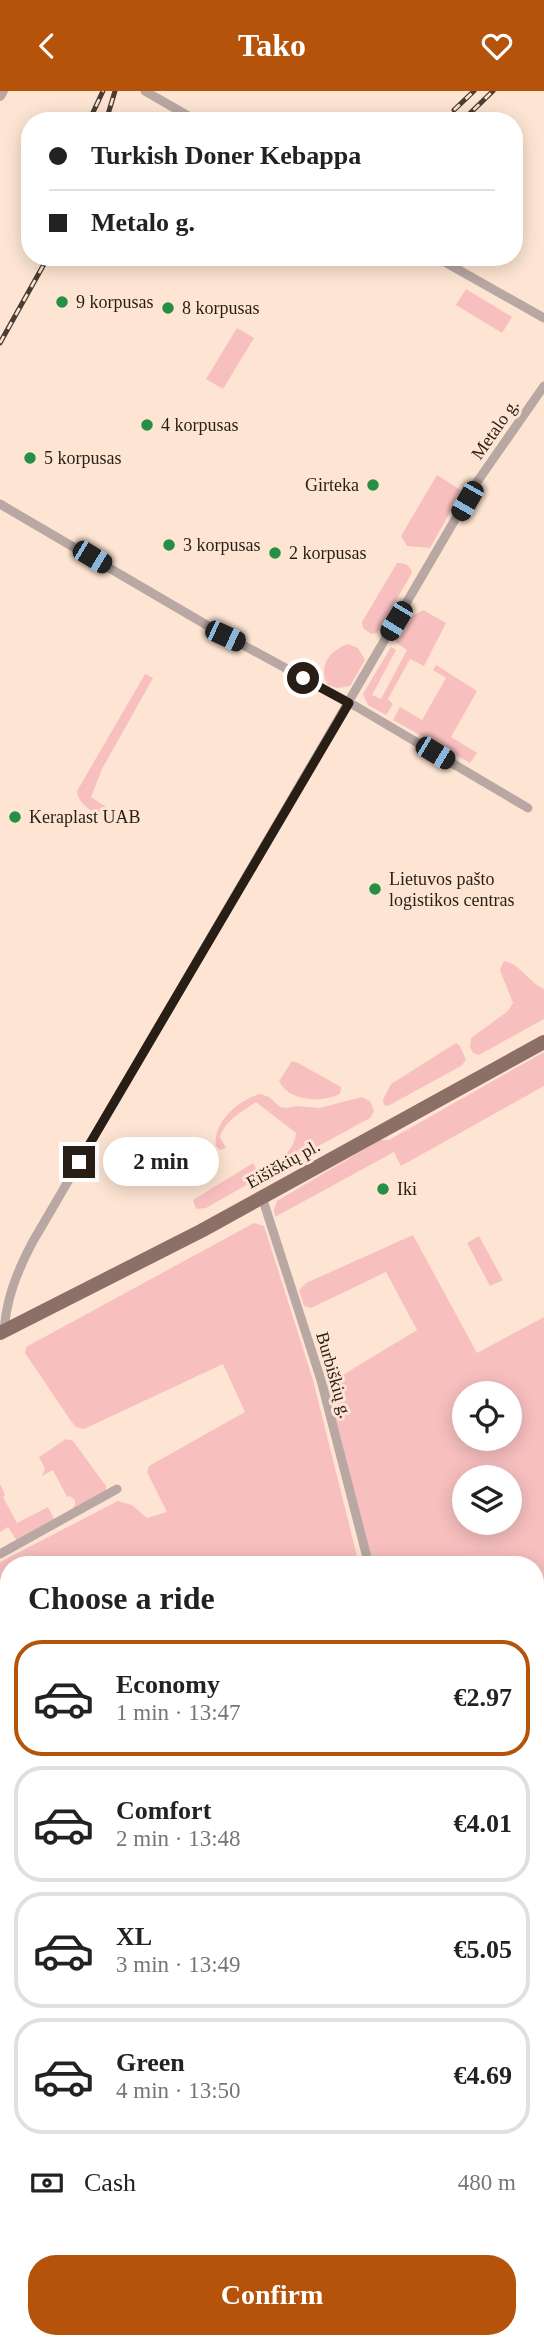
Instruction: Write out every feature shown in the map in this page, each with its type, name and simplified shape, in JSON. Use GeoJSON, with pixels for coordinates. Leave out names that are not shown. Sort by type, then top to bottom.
{"type":"FeatureCollection","features":[{"type":"Feature","properties":{"kind":"main road","name":"Eišiškių pl."},"geometry":{"type":"LineString","coordinates":[[2,1333],[262,1198],[544,1042]]}},
{"type":"Feature","properties":{"kind":"street"},"geometry":{"type":"LineString","coordinates":[[0,96],[3,91]]}},
{"type":"Feature","properties":{"kind":"street"},"geometry":{"type":"LineString","coordinates":[[145,91],[181,112]]}},
{"type":"Feature","properties":{"kind":"street"},"geometry":{"type":"LineString","coordinates":[[452,266],[544,319]]}},
{"type":"Feature","properties":{"kind":"street","name":"Metalo g."},"geometry":{"type":"LineString","coordinates":[[2,1333],[14,1280],[32,1243],[477,482],[544,386]]}},
{"type":"Feature","properties":{"kind":"street"},"geometry":{"type":"LineString","coordinates":[[0,504],[210,627],[349,703],[528,809]]}},
{"type":"Feature","properties":{"kind":"street","name":"Burbiškių g."},"geometry":{"type":"LineString","coordinates":[[262,1198],[321,1380],[367,1556]]}},
{"type":"Feature","properties":{"kind":"street"},"geometry":{"type":"LineString","coordinates":[[0,1554],[117,1489]]}},
{"type":"Feature","properties":{"kind":"shaded area"},"geometry":{"type":"Polygon","coordinates":[[[466,289],[512,317],[502,333],[456,305],[466,289]]]}},
{"type":"Feature","properties":{"kind":"shaded area"},"geometry":{"type":"Polygon","coordinates":[[[237,328],[254,338],[223,389],[206,379],[237,328]]]}},
{"type":"Feature","properties":{"kind":"shaded area"},"geometry":{"type":"Polygon","coordinates":[[[437,475],[462,491],[430,548],[407,546],[401,536],[437,475]]]}},
{"type":"Feature","properties":{"kind":"shaded area"},"geometry":{"type":"Polygon","coordinates":[[[397,563],[407,565],[412,573],[377,633],[371,634],[363,628],[362,622],[397,563]]]}},
{"type":"Feature","properties":{"kind":"shaded area"},"geometry":{"type":"Polygon","coordinates":[[[423,610],[446,623],[424,666],[410,659],[388,699],[393,704],[386,715],[368,705],[363,694],[391,647],[396,650],[372,695],[381,699],[407,650],[395,642],[409,618],[423,610]]]}},
{"type":"Feature","properties":{"kind":"shaded area"},"geometry":{"type":"Polygon","coordinates":[[[348,644],[358,648],[365,660],[350,686],[338,688],[328,685],[324,672],[327,660],[336,650],[348,644]]]}},
{"type":"Feature","properties":{"kind":"shaded area"},"geometry":{"type":"Polygon","coordinates":[[[436,665],[477,691],[451,737],[477,753],[470,763],[393,720],[400,707],[422,720],[446,678],[433,670],[436,665]]]}},
{"type":"Feature","properties":{"kind":"shaded area"},"geometry":{"type":"Polygon","coordinates":[[[145,674],[153,678],[102,769],[91,797],[117,814],[140,821],[132,826],[90,810],[83,804],[77,791],[145,674]]]}},
{"type":"Feature","properties":{"kind":"shaded area"},"geometry":{"type":"Polygon","coordinates":[[[504,961],[515,966],[544,989],[544,1019],[479,1055],[473,1053],[470,1047],[471,1038],[508,1011],[513,1003],[500,970],[504,961]]]}},
{"type":"Feature","properties":{"kind":"shaded area"},"geometry":{"type":"Polygon","coordinates":[[[456,1043],[466,1060],[461,1066],[388,1106],[384,1105],[383,1100],[391,1084],[456,1043]]]}},
{"type":"Feature","properties":{"kind":"shaded area"},"geometry":{"type":"Polygon","coordinates":[[[544,1052],[544,1086],[401,1166],[394,1152],[275,1217],[277,1201],[380,1140],[389,1140],[544,1052]]]}},
{"type":"Feature","properties":{"kind":"shaded area"},"geometry":{"type":"Polygon","coordinates":[[[292,1061],[341,1087],[340,1094],[324,1099],[306,1099],[290,1093],[279,1081],[292,1061]]]}},
{"type":"Feature","properties":{"kind":"shaded area"},"geometry":{"type":"Polygon","coordinates":[[[260,1094],[286,1108],[319,1108],[362,1097],[370,1101],[374,1111],[370,1118],[287,1163],[284,1162],[285,1158],[296,1133],[256,1102],[226,1125],[220,1137],[226,1148],[220,1150],[216,1146],[216,1137],[223,1121],[244,1101],[260,1094]]]}},
{"type":"Feature","properties":{"kind":"shaded area"},"geometry":{"type":"Polygon","coordinates":[[[253,1163],[260,1175],[257,1179],[206,1208],[196,1209],[193,1200],[253,1163]]]}},
{"type":"Feature","properties":{"kind":"shaded area"},"geometry":{"type":"Polygon","coordinates":[[[254,1223],[264,1226],[313,1380],[357,1556],[12,1556],[118,1501],[132,1505],[147,1518],[167,1512],[147,1472],[149,1466],[245,1412],[223,1364],[84,1429],[76,1427],[25,1353],[26,1347],[254,1223]]]}},
{"type":"Feature","properties":{"kind":"shaded area"},"geometry":{"type":"Polygon","coordinates":[[[413,1235],[477,1353],[544,1317],[544,1556],[371,1556],[326,1385],[417,1330],[386,1272],[311,1308],[304,1306],[299,1290],[306,1283],[413,1235]]]}},
{"type":"Feature","properties":{"kind":"shaded area"},"geometry":{"type":"Polygon","coordinates":[[[479,1236],[503,1280],[490,1286],[467,1243],[479,1236]]]}},
{"type":"Feature","properties":{"kind":"shaded area"},"geometry":{"type":"Polygon","coordinates":[[[66,1439],[73,1441],[106,1486],[106,1491],[72,1509],[75,1500],[67,1497],[53,1470],[42,1476],[45,1469],[39,1457],[66,1439]]]}},
{"type":"Feature","properties":{"kind":"shaded area"},"geometry":{"type":"Polygon","coordinates":[[[0,1484],[5,1495],[3,1497],[17,1523],[48,1507],[55,1521],[17,1541],[8,1527],[0,1532],[0,1484]]]}},
{"type":"Feature","properties":{"kind":"railway"},"geometry":{"type":"LineString","coordinates":[[93,112],[103,91]]}},
{"type":"Feature","properties":{"kind":"railway"},"geometry":{"type":"LineString","coordinates":[[109,112],[115,91]]}},
{"type":"Feature","properties":{"kind":"railway"},"geometry":{"type":"LineString","coordinates":[[454,110],[474,91]]}},
{"type":"Feature","properties":{"kind":"railway"},"geometry":{"type":"LineString","coordinates":[[471,112],[493,91]]}},
{"type":"Feature","properties":{"kind":"railway"},"geometry":{"type":"LineString","coordinates":[[0,343],[43,266]]}},
{"type":"Feature","properties":{"kind":"place","name":"9 korpusas"},"geometry":{"type":"Point","coordinates":[62,302]}},
{"type":"Feature","properties":{"kind":"place","name":"8 korpusas"},"geometry":{"type":"Point","coordinates":[168,308]}},
{"type":"Feature","properties":{"kind":"place","name":"4 korpusas"},"geometry":{"type":"Point","coordinates":[147,425]}},
{"type":"Feature","properties":{"kind":"place","name":"5 korpusas"},"geometry":{"type":"Point","coordinates":[30,458]}},
{"type":"Feature","properties":{"kind":"place","name":"Girteka"},"geometry":{"type":"Point","coordinates":[373,485]}},
{"type":"Feature","properties":{"kind":"place","name":"3 korpusas"},"geometry":{"type":"Point","coordinates":[169,545]}},
{"type":"Feature","properties":{"kind":"place","name":"2 korpusas"},"geometry":{"type":"Point","coordinates":[275,553]}},
{"type":"Feature","properties":{"kind":"place","name":"Keraplast UAB"},"geometry":{"type":"Point","coordinates":[15,817]}},
{"type":"Feature","properties":{"kind":"place","name":"Lietuvos pašto logistikos centras"},"geometry":{"type":"Point","coordinates":[375,889]}},
{"type":"Feature","properties":{"kind":"place","name":"Iki"},"geometry":{"type":"Point","coordinates":[383,1189]}},
{"type":"Feature","properties":{"kind":"route"},"geometry":{"type":"LineString","coordinates":[[79,1162],[349,703],[303,678]]}}]}
